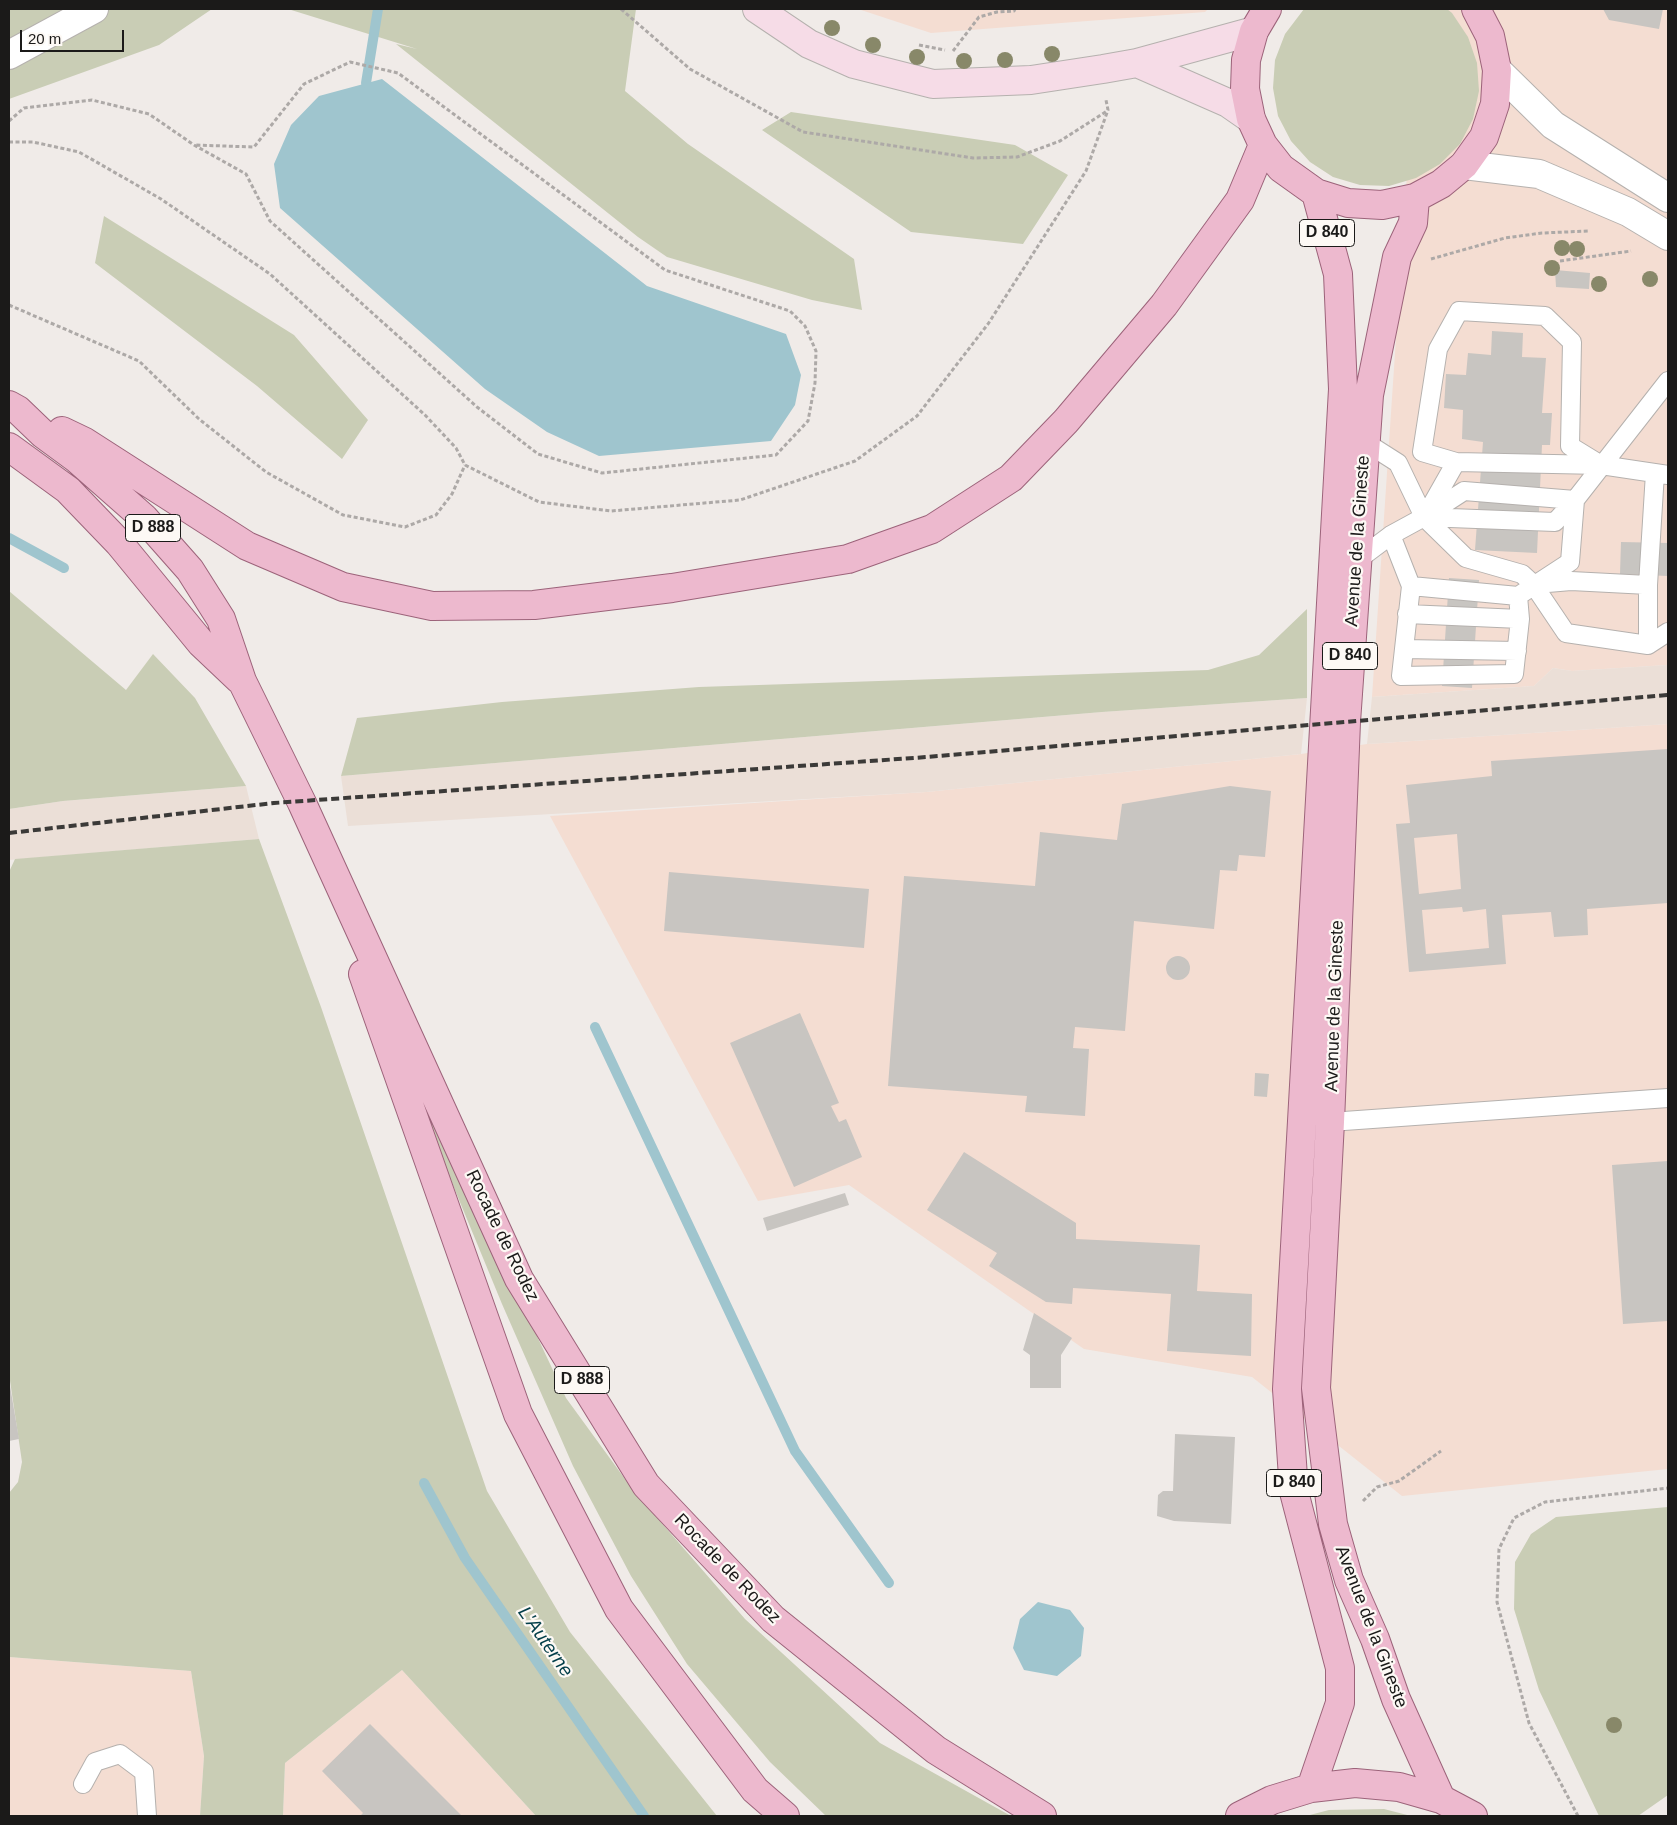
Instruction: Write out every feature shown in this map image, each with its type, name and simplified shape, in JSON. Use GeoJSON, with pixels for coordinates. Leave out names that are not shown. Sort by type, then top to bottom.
{"type":"FeatureCollection","features":[{"type":"Feature","properties":{"kind":"main road"},"geometry":{"type":"LineString","coordinates":[[757,9],[809,44],[854,64],[933,84],[1032,80],[1137,63],[1260,20]]}},
{"type":"Feature","properties":{"kind":"main road"},"geometry":{"type":"LineString","coordinates":[[1260,20],[1246,60],[1245,90],[1251,119],[1263,145],[1281,168],[1316,193],[1348,203],[1382,205],[1415,198],[1442,184],[1464,165],[1484,137],[1495,104],[1498,70],[1490,36],[1476,9]]}},
{"type":"Feature","properties":{"kind":"main road"},"geometry":{"type":"LineString","coordinates":[[1137,63],[1228,103],[1251,119]]}},
{"type":"Feature","properties":{"kind":"main road"},"geometry":{"type":"LineString","coordinates":[[13,407],[85,442],[247,546],[344,586],[432,606],[534,605],[672,588],[848,558],[932,528],[1010,478],[1066,421],[1164,305],[1240,200],[1263,145]]}},
{"type":"Feature","properties":{"kind":"main road","name":"Avenue de la Gineste"},"geometry":{"type":"LineString","coordinates":[[1311,1788],[1340,1703],[1340,1668],[1294,1492],[1287,1389],[1343,389],[1338,274],[1316,193]]}},
{"type":"Feature","properties":{"kind":"main road","name":"Avenue de la Gineste"},"geometry":{"type":"LineString","coordinates":[[1415,198],[1413,223],[1395,266],[1369,395],[1355,562],[1316,1388],[1333,1524],[1349,1580],[1375,1639],[1396,1699],[1441,1799]]}},
{"type":"Feature","properties":{"kind":"main road","name":"Rocade de Rodez"},"geometry":{"type":"LineString","coordinates":[[13,407],[43,434],[109,486],[144,518],[190,570],[221,619],[242,681],[302,803],[519,1279],[646,1485],[773,1620],[936,1750],[1042,1816]]}},
{"type":"Feature","properties":{"kind":"main road","name":"Rocade de Rodez"},"geometry":{"type":"LineString","coordinates":[[9,447],[68,490],[119,543],[201,643],[242,681]]}},
{"type":"Feature","properties":{"kind":"main road","name":"Rocade de Rodez"},"geometry":{"type":"LineString","coordinates":[[302,803],[518,1414],[619,1609],[755,1790],[785,1816]]}},
{"type":"Feature","properties":{"kind":"main road"},"geometry":{"type":"LineString","coordinates":[[1240,1816],[1272,1800],[1311,1788],[1355,1783],[1399,1787],[1441,1799],[1473,1816]]}},
{"type":"Feature","properties":{"kind":"street"},"geometry":{"type":"LineString","coordinates":[[9,55],[94,9]]}},
{"type":"Feature","properties":{"kind":"street"},"geometry":{"type":"LineString","coordinates":[[1498,70],[1553,125],[1668,198]]}},
{"type":"Feature","properties":{"kind":"street"},"geometry":{"type":"LineString","coordinates":[[1464,165],[1539,174],[1628,212],[1668,236]]}},
{"type":"Feature","properties":{"kind":"lane"},"geometry":{"type":"LineString","coordinates":[[1602,465],[1570,446],[1572,342],[1545,316],[1459,311],[1438,349],[1422,452],[1456,462],[1602,465],[1661,474],[1648,585],[1648,645]]}},
{"type":"Feature","properties":{"kind":"lane"},"geometry":{"type":"LineString","coordinates":[[1424,517],[1554,522],[1575,500],[1668,381]]}},
{"type":"Feature","properties":{"kind":"lane"},"geometry":{"type":"LineString","coordinates":[[1365,442],[1398,463],[1424,517],[1466,558],[1522,574],[1533,584],[1566,633],[1648,645],[1668,632]]}},
{"type":"Feature","properties":{"kind":"lane"},"geometry":{"type":"LineString","coordinates":[[1424,517],[1456,462]]}},
{"type":"Feature","properties":{"kind":"lane"},"geometry":{"type":"LineString","coordinates":[[1355,562],[1391,535],[1424,517],[1464,491],[1575,500]]}},
{"type":"Feature","properties":{"kind":"lane"},"geometry":{"type":"LineString","coordinates":[[1410,586],[1518,596],[1533,584],[1570,562],[1575,500]]}},
{"type":"Feature","properties":{"kind":"lane"},"geometry":{"type":"LineString","coordinates":[[1391,535],[1410,586],[1401,676],[1514,674],[1520,619],[1518,596]]}},
{"type":"Feature","properties":{"kind":"lane"},"geometry":{"type":"LineString","coordinates":[[1533,584],[1572,581],[1648,585]]}},
{"type":"Feature","properties":{"kind":"lane"},"geometry":{"type":"LineString","coordinates":[[1407,614],[1520,619]]}},
{"type":"Feature","properties":{"kind":"lane"},"geometry":{"type":"LineString","coordinates":[[1404,649],[1516,651]]}},
{"type":"Feature","properties":{"kind":"lane"},"geometry":{"type":"LineString","coordinates":[[1330,1122],[1668,1098]]}},
{"type":"Feature","properties":{"kind":"lane"},"geometry":{"type":"LineString","coordinates":[[83,1784],[95,1762],[120,1754],[144,1772],[146,1816]]}},
{"type":"Feature","properties":{"kind":"path"},"geometry":{"type":"LineString","coordinates":[[620,9],[690,68],[803,132],[973,158],[1017,156],[1060,141],[1108,110]]}},
{"type":"Feature","properties":{"kind":"path"},"geometry":{"type":"LineString","coordinates":[[917,45],[953,51],[979,17],[997,12],[1014,11],[1015,9]]}},
{"type":"Feature","properties":{"kind":"path"},"geometry":{"type":"LineString","coordinates":[[9,121],[24,108],[92,100],[149,114],[194,145],[246,174],[270,221],[477,408],[538,454],[602,473],[776,455],[808,421],[814,383],[816,351],[805,326],[790,311],[665,270],[398,73],[350,62],[304,84],[254,147],[194,145]]}},
{"type":"Feature","properties":{"kind":"path"},"geometry":{"type":"LineString","coordinates":[[9,142],[33,142],[78,152],[161,199],[270,274],[425,414],[456,448],[465,465],[539,502],[611,511],[740,500],[856,462],[916,416],[988,324],[1086,171],[1108,110],[1103,69]]}},
{"type":"Feature","properties":{"kind":"path"},"geometry":{"type":"LineString","coordinates":[[1433,259],[1505,238],[1542,233],[1590,231],[1598,234]]}},
{"type":"Feature","properties":{"kind":"path"},"geometry":{"type":"LineString","coordinates":[[1560,262],[1640,250]]}},
{"type":"Feature","properties":{"kind":"path"},"geometry":{"type":"LineString","coordinates":[[9,305],[139,361],[199,419],[266,472],[343,515],[405,527],[436,515],[452,494],[465,465]]}},
{"type":"Feature","properties":{"kind":"path"},"geometry":{"type":"LineString","coordinates":[[1360,1504],[1377,1487],[1399,1481],[1441,1450]]}},
{"type":"Feature","properties":{"kind":"path"},"geometry":{"type":"LineString","coordinates":[[1578,1816],[1529,1724],[1497,1602],[1499,1549],[1514,1518],[1545,1502],[1668,1488]]}},
{"type":"Feature","properties":{"kind":"shaded area"},"geometry":{"type":"Polygon","coordinates":[[[858,9],[1208,9],[1205,12],[931,33],[858,9]]]}},
{"type":"Feature","properties":{"kind":"shaded area"},"geometry":{"type":"Polygon","coordinates":[[[1418,9],[1668,9],[1668,665],[1572,671],[1553,668],[1534,686],[1372,697],[1418,9]]]}},
{"type":"Feature","properties":{"kind":"shaded area"},"geometry":{"type":"Polygon","coordinates":[[[1668,665],[1668,724],[1367,744],[1372,697],[1534,686],[1553,668],[1572,671],[1668,665]]]}},
{"type":"Feature","properties":{"kind":"shaded area"},"geometry":{"type":"Polygon","coordinates":[[[1307,698],[1301,754],[926,792],[348,826],[341,776],[1102,712],[1307,698]]]}},
{"type":"Feature","properties":{"kind":"shaded area"},"geometry":{"type":"Polygon","coordinates":[[[1668,724],[1668,1469],[1402,1496],[1252,1377],[1084,1349],[849,1185],[758,1201],[550,816],[926,792],[1301,754],[1367,744],[1668,724]]]}},
{"type":"Feature","properties":{"kind":"shaded area"},"geometry":{"type":"Polygon","coordinates":[[[246,786],[259,839],[9,860],[9,809],[63,801],[246,786]]]}},
{"type":"Feature","properties":{"kind":"shaded area"},"geometry":{"type":"Polygon","coordinates":[[[9,1657],[191,1671],[204,1756],[200,1816],[9,1816],[9,1657]]]}},
{"type":"Feature","properties":{"kind":"shaded area"},"geometry":{"type":"Polygon","coordinates":[[[402,1670],[536,1816],[283,1816],[285,1763],[402,1670]]]}},
{"type":"Feature","properties":{"kind":"green space"},"geometry":{"type":"Polygon","coordinates":[[[9,9],[212,9],[159,45],[9,99],[9,9]]]}},
{"type":"Feature","properties":{"kind":"green space"},"geometry":{"type":"Polygon","coordinates":[[[288,9],[636,9],[625,91],[688,144],[854,259],[862,310],[812,300],[667,257],[638,237],[396,44],[417,49],[288,9]]]}},
{"type":"Feature","properties":{"kind":"green space"},"geometry":{"type":"Polygon","coordinates":[[[1304,9],[1447,9],[1452,13],[1468,37],[1477,63],[1479,91],[1473,119],[1460,144],[1440,164],[1416,178],[1389,186],[1360,185],[1333,177],[1310,162],[1291,141],[1278,116],[1273,88],[1275,60],[1285,34],[1304,9]]]}},
{"type":"Feature","properties":{"kind":"green space"},"geometry":{"type":"Polygon","coordinates":[[[791,112],[1015,145],[1068,175],[1023,244],[911,232],[762,130],[791,112]]]}},
{"type":"Feature","properties":{"kind":"green space"},"geometry":{"type":"Polygon","coordinates":[[[104,216],[294,335],[368,420],[342,459],[257,386],[95,263],[104,216]]]}},
{"type":"Feature","properties":{"kind":"green space"},"geometry":{"type":"Polygon","coordinates":[[[9,591],[126,690],[153,654],[195,698],[246,786],[63,801],[9,809],[9,591]]]}},
{"type":"Feature","properties":{"kind":"green space"},"geometry":{"type":"Polygon","coordinates":[[[1307,609],[1307,698],[1102,712],[341,776],[357,718],[502,702],[699,687],[1208,670],[1259,655],[1307,609]]]}},
{"type":"Feature","properties":{"kind":"green space"},"geometry":{"type":"Polygon","coordinates":[[[259,839],[321,1007],[487,1491],[570,1632],[717,1816],[536,1816],[402,1670],[285,1763],[283,1816],[200,1816],[204,1756],[191,1671],[9,1657],[9,1493],[18,1482],[22,1462],[9,1374],[9,872],[15,859],[259,839]]]}},
{"type":"Feature","properties":{"kind":"green space"},"geometry":{"type":"Polygon","coordinates":[[[383,1008],[566,1398],[633,1490],[745,1619],[880,1743],[1011,1816],[826,1816],[770,1762],[687,1664],[631,1576],[573,1466],[502,1304],[429,1127],[383,1008]]]}},
{"type":"Feature","properties":{"kind":"green space"},"geometry":{"type":"Polygon","coordinates":[[[1668,1507],[1668,1795],[1638,1816],[1599,1816],[1539,1690],[1514,1609],[1515,1562],[1531,1534],[1556,1517],[1668,1507]]]}},
{"type":"Feature","properties":{"kind":"green space"},"geometry":{"type":"Polygon","coordinates":[[[1384,1809],[1411,1816],[1306,1816],[1329,1810],[1384,1809]]]}},
{"type":"Feature","properties":{"kind":"water"},"geometry":{"type":"Polygon","coordinates":[[[382,79],[647,286],[786,334],[801,375],[795,405],[771,441],[599,456],[547,432],[485,389],[280,208],[274,164],[291,125],[319,96],[382,79]]]}},
{"type":"Feature","properties":{"kind":"water"},"geometry":{"type":"Polygon","coordinates":[[[1038,1602],[1070,1610],[1084,1628],[1081,1656],[1057,1676],[1024,1670],[1013,1648],[1020,1619],[1038,1602]]]}},
{"type":"Feature","properties":{"kind":"building"},"geometry":{"type":"Polygon","coordinates":[[[1603,9],[1663,9],[1659,29],[1609,20],[1603,9]]]}},
{"type":"Feature","properties":{"kind":"building"},"geometry":{"type":"Polygon","coordinates":[[[1555,270],[1590,273],[1589,289],[1556,287],[1555,270]]]}},
{"type":"Feature","properties":{"kind":"building"},"geometry":{"type":"Polygon","coordinates":[[[1492,331],[1523,333],[1522,357],[1546,358],[1542,413],[1552,413],[1550,445],[1542,445],[1537,553],[1475,550],[1483,442],[1462,439],[1463,410],[1444,408],[1446,374],[1466,375],[1468,353],[1491,355],[1492,331]]]}},
{"type":"Feature","properties":{"kind":"building"},"geometry":{"type":"Polygon","coordinates":[[[1621,542],[1668,543],[1668,576],[1620,574],[1621,542]]]}},
{"type":"Feature","properties":{"kind":"building"},"geometry":{"type":"Polygon","coordinates":[[[1449,578],[1479,580],[1472,688],[1442,686],[1449,578]]]}},
{"type":"Feature","properties":{"kind":"building"},"geometry":{"type":"Polygon","coordinates":[[[1668,749],[1668,903],[1587,909],[1588,935],[1554,937],[1551,912],[1502,915],[1506,964],[1409,972],[1396,824],[1410,823],[1406,785],[1492,776],[1491,761],[1668,749]],[[1457,834],[1414,838],[1419,894],[1461,889],[1457,834]],[[1462,907],[1422,910],[1426,954],[1489,948],[1486,909],[1463,912],[1462,907]]]}},
{"type":"Feature","properties":{"kind":"building"},"geometry":{"type":"Polygon","coordinates":[[[1230,786],[1271,791],[1265,857],[1239,855],[1237,871],[1220,870],[1214,929],[1134,921],[1125,1031],[1075,1027],[1073,1048],[1089,1049],[1085,1116],[1025,1112],[1027,1096],[888,1086],[904,876],[1035,886],[1040,832],[1117,840],[1122,804],[1230,786]]]}},
{"type":"Feature","properties":{"kind":"building"},"geometry":{"type":"Polygon","coordinates":[[[669,872],[869,889],[864,948],[664,931],[669,872]]]}},
{"type":"Feature","properties":{"kind":"building"},"geometry":{"type":"Polygon","coordinates":[[[1178,956],[1183,957],[1189,963],[1189,973],[1183,979],[1178,980],[1173,979],[1167,973],[1166,968],[1167,963],[1173,957],[1178,956]]]}},
{"type":"Feature","properties":{"kind":"building"},"geometry":{"type":"Polygon","coordinates":[[[800,1013],[839,1103],[831,1106],[839,1122],[846,1119],[862,1157],[794,1187],[730,1043],[800,1013]]]}},
{"type":"Feature","properties":{"kind":"building"},"geometry":{"type":"Polygon","coordinates":[[[1255,1073],[1269,1074],[1267,1097],[1254,1096],[1255,1073]]]}},
{"type":"Feature","properties":{"kind":"building"},"geometry":{"type":"Polygon","coordinates":[[[964,1152],[1076,1223],[1076,1239],[1200,1245],[1197,1291],[1252,1294],[1251,1356],[1167,1351],[1171,1294],[1073,1288],[1072,1304],[1046,1302],[989,1266],[997,1253],[927,1210],[964,1152]]]}},
{"type":"Feature","properties":{"kind":"building"},"geometry":{"type":"Polygon","coordinates":[[[1668,1161],[1668,1321],[1623,1324],[1612,1165],[1668,1161]]]}},
{"type":"Feature","properties":{"kind":"building"},"geometry":{"type":"Polygon","coordinates":[[[845,1193],[849,1205],[767,1231],[763,1218],[845,1193]]]}},
{"type":"Feature","properties":{"kind":"building"},"geometry":{"type":"Polygon","coordinates":[[[1034,1313],[1072,1338],[1061,1355],[1061,1388],[1030,1388],[1030,1355],[1023,1350],[1034,1313]]]}},
{"type":"Feature","properties":{"kind":"building"},"geometry":{"type":"Polygon","coordinates":[[[9,1380],[19,1439],[9,1441],[9,1380]]]}},
{"type":"Feature","properties":{"kind":"building"},"geometry":{"type":"Polygon","coordinates":[[[1175,1434],[1235,1437],[1231,1524],[1174,1521],[1157,1516],[1158,1495],[1163,1491],[1173,1491],[1175,1434]]]}},
{"type":"Feature","properties":{"kind":"building"},"geometry":{"type":"Polygon","coordinates":[[[370,1724],[462,1816],[360,1816],[363,1813],[322,1771],[370,1724]]]}},
{"type":"Feature","properties":{"kind":"waterway"},"geometry":{"type":"LineString","coordinates":[[366,83],[378,9]]}},
{"type":"Feature","properties":{"kind":"waterway","name":"L'Auterne"},"geometry":{"type":"LineString","coordinates":[[9,538],[64,568]]}},
{"type":"Feature","properties":{"kind":"waterway"},"geometry":{"type":"LineString","coordinates":[[595,1027],[795,1451],[889,1583]]}},
{"type":"Feature","properties":{"kind":"waterway","name":"L'Auterne"},"geometry":{"type":"LineString","coordinates":[[424,1483],[465,1558],[644,1816]]}},
{"type":"Feature","properties":{"kind":"railway"},"geometry":{"type":"LineString","coordinates":[[9,833],[274,803],[927,757],[1668,695]]}}]}
